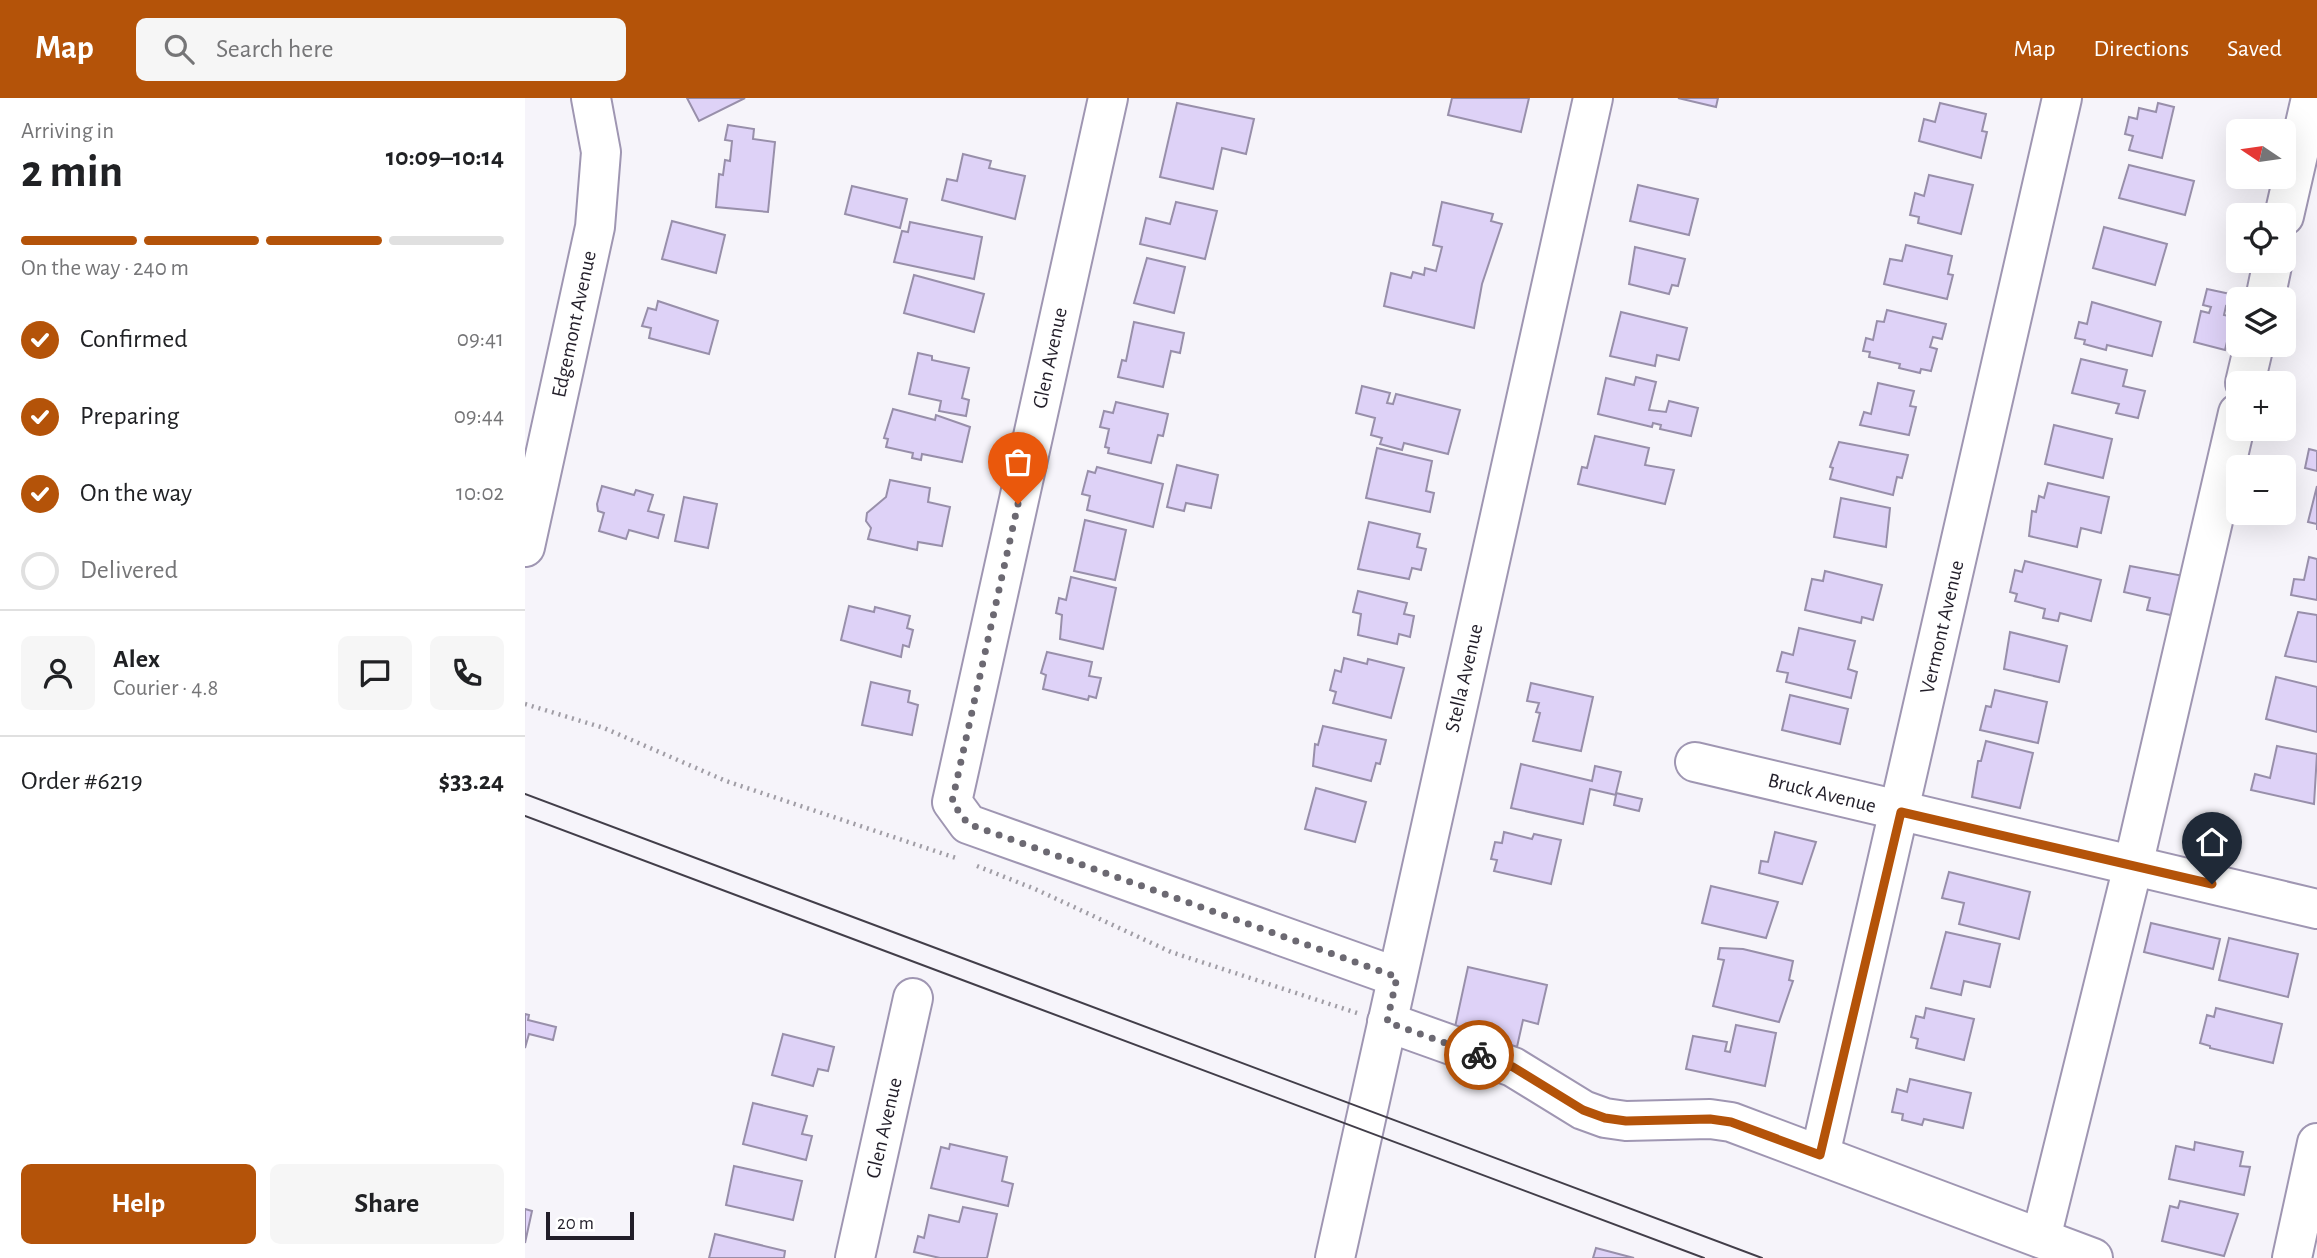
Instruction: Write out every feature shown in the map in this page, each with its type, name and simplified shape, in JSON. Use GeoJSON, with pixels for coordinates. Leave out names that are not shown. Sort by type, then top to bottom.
{"type":"FeatureCollection","features":[{"type":"Feature","properties":{"kind":"street","name":"Edgemont Avenue"},"geometry":{"type":"LineString","coordinates":[[525,547],[595,227],[601,152],[591,98]]}},
{"type":"Feature","properties":{"kind":"street","name":"Glen Avenue"},"geometry":{"type":"LineString","coordinates":[[1108,98],[952,802],[968,824],[1397,977]]}},
{"type":"Feature","properties":{"kind":"street","name":"Stella Avenue"},"geometry":{"type":"LineString","coordinates":[[1335,1258],[1593,98]]}},
{"type":"Feature","properties":{"kind":"street","name":"Vermont Avenue"},"geometry":{"type":"LineString","coordinates":[[1820,1155],[1901,812],[2061,98]]}},
{"type":"Feature","properties":{"kind":"street"},"geometry":{"type":"LineString","coordinates":[[2287,203],[2311,98]]}},
{"type":"Feature","properties":{"kind":"street"},"geometry":{"type":"LineString","coordinates":[[2041,1238],[2133,866],[2232,441]]}},
{"type":"Feature","properties":{"kind":"street","name":"Bruck Avenue"},"geometry":{"type":"LineString","coordinates":[[1695,762],[2317,909]]}},
{"type":"Feature","properties":{"kind":"street","name":"Glen Avenue"},"geometry":{"type":"LineString","coordinates":[[855,1258],[913,998]]}},
{"type":"Feature","properties":{"kind":"street"},"geometry":{"type":"LineString","coordinates":[[1387,1022],[1513,1067],[1583,1110],[1605,1118],[1626,1121],[1710,1119],[1731,1122],[2093,1258]]}},
{"type":"Feature","properties":{"kind":"street"},"geometry":{"type":"LineString","coordinates":[[2292,1258],[2317,1143]]}},
{"type":"Feature","properties":{"kind":"path"},"geometry":{"type":"LineString","coordinates":[[525,704],[604,728],[726,781],[908,839],[959,859]]}},
{"type":"Feature","properties":{"kind":"path"},"geometry":{"type":"LineString","coordinates":[[972,864],[1035,889],[1171,952],[1387,1022]]}},
{"type":"Feature","properties":{"kind":"building"},"geometry":{"type":"Polygon","coordinates":[[[687,98],[745,98],[699,121],[687,98]]]}},
{"type":"Feature","properties":{"kind":"building"},"geometry":{"type":"Polygon","coordinates":[[[1452,98],[1529,98],[1521,132],[1448,115],[1452,98]]]}},
{"type":"Feature","properties":{"kind":"building"},"geometry":{"type":"Polygon","coordinates":[[[1678,98],[1718,98],[1716,107],[1678,98]]]}},
{"type":"Feature","properties":{"kind":"building"},"geometry":{"type":"Polygon","coordinates":[[[1177,103],[1254,119],[1246,154],[1222,148],[1213,189],[1160,177],[1177,103]]]}},
{"type":"Feature","properties":{"kind":"building"},"geometry":{"type":"Polygon","coordinates":[[[1940,103],[1986,114],[1982,131],[1987,132],[1981,158],[1919,141],[1924,119],[1935,122],[1940,103]]]}},
{"type":"Feature","properties":{"kind":"building"},"geometry":{"type":"Polygon","coordinates":[[[2158,103],[2174,107],[2162,158],[2129,150],[2133,136],[2125,134],[2129,117],[2137,119],[2139,108],[2156,112],[2158,103]]]}},
{"type":"Feature","properties":{"kind":"building"},"geometry":{"type":"Polygon","coordinates":[[[728,125],[754,129],[753,139],[775,142],[768,212],[716,207],[719,174],[723,175],[725,160],[730,161],[732,141],[725,140],[728,125]]]}},
{"type":"Feature","properties":{"kind":"building"},"geometry":{"type":"Polygon","coordinates":[[[963,154],[991,161],[989,168],[1025,176],[1015,219],[942,200],[947,179],[957,181],[963,154]]]}},
{"type":"Feature","properties":{"kind":"building"},"geometry":{"type":"Polygon","coordinates":[[[2129,165],[2194,181],[2185,215],[2119,198],[2129,165]]]}},
{"type":"Feature","properties":{"kind":"building"},"geometry":{"type":"Polygon","coordinates":[[[1929,175],[1973,185],[1961,234],[1918,223],[1919,217],[1910,215],[1915,193],[1924,196],[1929,175]]]}},
{"type":"Feature","properties":{"kind":"building"},"geometry":{"type":"Polygon","coordinates":[[[1638,185],[1698,199],[1689,235],[1630,221],[1638,185]]]}},
{"type":"Feature","properties":{"kind":"building"},"geometry":{"type":"Polygon","coordinates":[[[852,186],[907,199],[900,228],[845,214],[852,186]]]}},
{"type":"Feature","properties":{"kind":"building"},"geometry":{"type":"Polygon","coordinates":[[[1176,202],[1217,211],[1205,259],[1140,244],[1146,218],[1170,224],[1176,202]]]}},
{"type":"Feature","properties":{"kind":"building"},"geometry":{"type":"Polygon","coordinates":[[[1442,202],[1493,214],[1491,221],[1502,224],[1482,284],[1474,328],[1384,306],[1391,273],[1411,278],[1413,272],[1424,275],[1425,268],[1436,271],[1442,247],[1433,245],[1442,202]]]}},
{"type":"Feature","properties":{"kind":"building"},"geometry":{"type":"Polygon","coordinates":[[[672,221],[725,235],[716,273],[662,259],[672,221]]]}},
{"type":"Feature","properties":{"kind":"building"},"geometry":{"type":"Polygon","coordinates":[[[910,222],[982,237],[974,279],[894,262],[902,231],[908,232],[910,222]]]}},
{"type":"Feature","properties":{"kind":"building"},"geometry":{"type":"Polygon","coordinates":[[[2104,227],[2167,244],[2155,285],[2093,268],[2104,227]]]}},
{"type":"Feature","properties":{"kind":"building"},"geometry":{"type":"Polygon","coordinates":[[[1906,245],[1952,256],[1948,274],[1953,275],[1947,299],[1884,284],[1890,259],[1902,261],[1906,245]]]}},
{"type":"Feature","properties":{"kind":"building"},"geometry":{"type":"Polygon","coordinates":[[[1635,247],[1685,259],[1678,286],[1672,285],[1669,294],[1629,284],[1635,247]]]}},
{"type":"Feature","properties":{"kind":"building"},"geometry":{"type":"Polygon","coordinates":[[[1147,258],[1185,267],[1174,313],[1134,303],[1147,258]]]}},
{"type":"Feature","properties":{"kind":"building"},"geometry":{"type":"Polygon","coordinates":[[[914,275],[984,294],[974,332],[904,313],[914,275]]]}},
{"type":"Feature","properties":{"kind":"building"},"geometry":{"type":"Polygon","coordinates":[[[2207,289],[2226,293],[2225,350],[2194,342],[2201,311],[2209,313],[2211,307],[2203,305],[2207,289]]]}},
{"type":"Feature","properties":{"kind":"building"},"geometry":{"type":"Polygon","coordinates":[[[658,301],[718,321],[709,354],[649,338],[651,328],[642,326],[648,308],[656,310],[658,301]]]}},
{"type":"Feature","properties":{"kind":"building"},"geometry":{"type":"Polygon","coordinates":[[[2092,302],[2161,322],[2152,356],[2107,345],[2106,350],[2084,344],[2085,340],[2075,338],[2079,322],[2087,324],[2092,302]]]}},
{"type":"Feature","properties":{"kind":"building"},"geometry":{"type":"Polygon","coordinates":[[[1887,310],[1946,324],[1942,339],[1933,337],[1930,347],[1937,349],[1931,371],[1921,369],[1920,373],[1899,368],[1900,364],[1869,357],[1870,352],[1863,351],[1866,338],[1873,340],[1877,321],[1884,322],[1887,310]]]}},
{"type":"Feature","properties":{"kind":"building"},"geometry":{"type":"Polygon","coordinates":[[[1621,312],[1687,328],[1679,360],[1657,355],[1655,366],[1610,356],[1621,312]]]}},
{"type":"Feature","properties":{"kind":"building"},"geometry":{"type":"Polygon","coordinates":[[[1134,322],[1184,333],[1180,353],[1171,351],[1163,387],[1118,377],[1122,360],[1126,361],[1134,322]]]}},
{"type":"Feature","properties":{"kind":"building"},"geometry":{"type":"Polygon","coordinates":[[[918,353],[932,356],[932,360],[969,368],[962,398],[969,400],[966,416],[939,411],[941,401],[909,394],[918,353]]]}},
{"type":"Feature","properties":{"kind":"building"},"geometry":{"type":"Polygon","coordinates":[[[2081,359],[2127,370],[2123,386],[2145,391],[2138,418],[2116,413],[2119,404],[2072,393],[2081,359]]]}},
{"type":"Feature","properties":{"kind":"building"},"geometry":{"type":"Polygon","coordinates":[[[1636,377],[1656,382],[1649,410],[1666,412],[1669,401],[1698,408],[1691,436],[1660,429],[1661,425],[1653,423],[1652,427],[1598,414],[1606,378],[1634,385],[1636,377]]]}},
{"type":"Feature","properties":{"kind":"building"},"geometry":{"type":"Polygon","coordinates":[[[1878,383],[1914,391],[1910,406],[1916,407],[1909,435],[1860,425],[1864,412],[1871,414],[1878,383]]]}},
{"type":"Feature","properties":{"kind":"building"},"geometry":{"type":"Polygon","coordinates":[[[1362,386],[1390,393],[1387,403],[1393,404],[1396,394],[1460,410],[1448,454],[1404,443],[1402,450],[1380,444],[1382,438],[1371,435],[1375,418],[1356,413],[1362,386]]]}},
{"type":"Feature","properties":{"kind":"building"},"geometry":{"type":"Polygon","coordinates":[[[1116,402],[1168,414],[1163,436],[1158,435],[1151,463],[1108,453],[1109,448],[1105,447],[1109,429],[1100,427],[1104,411],[1113,413],[1116,402]]]}},
{"type":"Feature","properties":{"kind":"building"},"geometry":{"type":"Polygon","coordinates":[[[893,409],[935,420],[936,415],[970,427],[962,462],[922,454],[921,460],[912,458],[913,453],[886,447],[888,439],[884,438],[893,409]]]}},
{"type":"Feature","properties":{"kind":"building"},"geometry":{"type":"Polygon","coordinates":[[[2054,425],[2112,439],[2103,478],[2045,464],[2054,425]]]}},
{"type":"Feature","properties":{"kind":"building"},"geometry":{"type":"Polygon","coordinates":[[[1595,436],[1649,448],[1645,465],[1674,470],[1665,504],[1578,484],[1582,467],[1587,468],[1595,436]]]}},
{"type":"Feature","properties":{"kind":"building"},"geometry":{"type":"Polygon","coordinates":[[[1839,442],[1908,455],[1902,478],[1897,477],[1893,495],[1830,479],[1833,468],[1830,467],[1839,442]]]}},
{"type":"Feature","properties":{"kind":"building"},"geometry":{"type":"Polygon","coordinates":[[[1377,448],[1432,461],[1426,491],[1434,493],[1430,512],[1366,498],[1377,448]]]}},
{"type":"Feature","properties":{"kind":"building"},"geometry":{"type":"Polygon","coordinates":[[[2309,449],[2317,451],[2317,471],[2305,468],[2309,449]]]}},
{"type":"Feature","properties":{"kind":"building"},"geometry":{"type":"Polygon","coordinates":[[[1177,465],[1218,475],[1211,508],[1186,503],[1184,511],[1167,507],[1177,465]]]}},
{"type":"Feature","properties":{"kind":"building"},"geometry":{"type":"Polygon","coordinates":[[[1097,467],[1163,484],[1153,527],[1087,510],[1090,496],[1082,494],[1088,471],[1095,473],[1097,467]]]}},
{"type":"Feature","properties":{"kind":"building"},"geometry":{"type":"Polygon","coordinates":[[[890,480],[930,488],[928,502],[950,507],[942,546],[918,542],[917,550],[868,539],[871,528],[866,521],[867,513],[886,497],[890,480]]]}},
{"type":"Feature","properties":{"kind":"building"},"geometry":{"type":"Polygon","coordinates":[[[2048,483],[2109,497],[2101,533],[2081,528],[2077,547],[2029,536],[2032,511],[2036,512],[2039,496],[2044,498],[2048,483]]]}},
{"type":"Feature","properties":{"kind":"building"},"geometry":{"type":"Polygon","coordinates":[[[602,486],[634,495],[636,490],[653,495],[648,511],[664,515],[658,538],[629,530],[626,539],[599,531],[604,513],[598,511],[597,504],[602,486]]]}},
{"type":"Feature","properties":{"kind":"building"},"geometry":{"type":"Polygon","coordinates":[[[2317,486],[2317,524],[2308,522],[2317,486]]]}},
{"type":"Feature","properties":{"kind":"building"},"geometry":{"type":"Polygon","coordinates":[[[684,497],[717,504],[708,548],[675,541],[684,497]]]}},
{"type":"Feature","properties":{"kind":"building"},"geometry":{"type":"Polygon","coordinates":[[[1841,498],[1890,508],[1886,547],[1834,537],[1841,498]]]}},
{"type":"Feature","properties":{"kind":"building"},"geometry":{"type":"Polygon","coordinates":[[[1085,520],[1126,530],[1115,580],[1074,571],[1085,520]]]}},
{"type":"Feature","properties":{"kind":"building"},"geometry":{"type":"Polygon","coordinates":[[[1369,522],[1420,534],[1417,547],[1426,549],[1421,570],[1412,568],[1409,579],[1358,569],[1369,522]]]}},
{"type":"Feature","properties":{"kind":"building"},"geometry":{"type":"Polygon","coordinates":[[[2309,557],[2317,559],[2317,600],[2291,595],[2294,579],[2304,580],[2309,557]]]}},
{"type":"Feature","properties":{"kind":"building"},"geometry":{"type":"Polygon","coordinates":[[[2025,561],[2101,580],[2091,621],[2060,613],[2058,621],[2043,618],[2045,609],[2015,601],[2017,594],[2010,592],[2015,570],[2022,572],[2025,561]]]}},
{"type":"Feature","properties":{"kind":"building"},"geometry":{"type":"Polygon","coordinates":[[[2130,566],[2189,577],[2180,617],[2147,610],[2150,598],[2124,592],[2130,566]]]}},
{"type":"Feature","properties":{"kind":"building"},"geometry":{"type":"Polygon","coordinates":[[[1825,571],[1882,585],[1873,620],[1862,617],[1861,623],[1805,610],[1812,579],[1823,581],[1825,571]]]}},
{"type":"Feature","properties":{"kind":"building"},"geometry":{"type":"Polygon","coordinates":[[[1071,577],[1116,588],[1103,649],[1060,639],[1062,615],[1056,613],[1059,598],[1066,600],[1071,577]]]}},
{"type":"Feature","properties":{"kind":"building"},"geometry":{"type":"Polygon","coordinates":[[[1358,591],[1407,603],[1404,614],[1414,616],[1410,637],[1399,634],[1397,644],[1358,635],[1361,614],[1353,612],[1358,591]]]}},
{"type":"Feature","properties":{"kind":"building"},"geometry":{"type":"Polygon","coordinates":[[[849,606],[874,612],[875,607],[910,616],[907,628],[913,630],[909,647],[903,645],[901,657],[841,640],[849,606]]]}},
{"type":"Feature","properties":{"kind":"building"},"geometry":{"type":"Polygon","coordinates":[[[2298,612],[2317,615],[2317,662],[2285,656],[2298,612]]]}},
{"type":"Feature","properties":{"kind":"building"},"geometry":{"type":"Polygon","coordinates":[[[1799,628],[1855,641],[1848,669],[1857,672],[1851,698],[1786,682],[1788,673],[1777,671],[1782,652],[1793,655],[1799,628]]]}},
{"type":"Feature","properties":{"kind":"building"},"geometry":{"type":"Polygon","coordinates":[[[2010,632],[2067,646],[2059,682],[2004,669],[2010,632]]]}},
{"type":"Feature","properties":{"kind":"building"},"geometry":{"type":"Polygon","coordinates":[[[1047,652],[1092,662],[1089,676],[1101,678],[1096,698],[1089,696],[1088,700],[1043,689],[1046,675],[1041,673],[1047,652]]]}},
{"type":"Feature","properties":{"kind":"building"},"geometry":{"type":"Polygon","coordinates":[[[1344,658],[1367,664],[1368,659],[1404,668],[1391,718],[1333,703],[1336,692],[1330,690],[1335,670],[1341,672],[1344,658]]]}},
{"type":"Feature","properties":{"kind":"building"},"geometry":{"type":"Polygon","coordinates":[[[2276,677],[2317,687],[2317,732],[2266,719],[2276,677]]]}},
{"type":"Feature","properties":{"kind":"building"},"geometry":{"type":"Polygon","coordinates":[[[871,682],[910,691],[908,702],[918,705],[912,735],[862,725],[871,682]]]}},
{"type":"Feature","properties":{"kind":"building"},"geometry":{"type":"Polygon","coordinates":[[[1531,683],[1593,697],[1581,751],[1533,741],[1540,713],[1536,712],[1539,703],[1527,701],[1531,683]]]}},
{"type":"Feature","properties":{"kind":"building"},"geometry":{"type":"Polygon","coordinates":[[[1995,690],[2047,702],[2038,743],[1980,730],[1986,706],[1991,707],[1995,690]]]}},
{"type":"Feature","properties":{"kind":"building"},"geometry":{"type":"Polygon","coordinates":[[[1790,695],[1848,709],[1840,744],[1782,730],[1790,695]]]}},
{"type":"Feature","properties":{"kind":"building"},"geometry":{"type":"Polygon","coordinates":[[[1323,726],[1386,740],[1380,764],[1376,763],[1371,781],[1313,766],[1315,744],[1318,745],[1323,726]]]}},
{"type":"Feature","properties":{"kind":"building"},"geometry":{"type":"Polygon","coordinates":[[[1986,741],[2033,753],[2020,808],[1972,797],[1978,761],[1981,761],[1986,741]]]}},
{"type":"Feature","properties":{"kind":"building"},"geometry":{"type":"Polygon","coordinates":[[[2277,746],[2317,754],[2314,804],[2251,790],[2255,774],[2270,778],[2277,746]]]}},
{"type":"Feature","properties":{"kind":"building"},"geometry":{"type":"Polygon","coordinates":[[[1521,764],[1592,781],[1595,766],[1621,772],[1616,793],[1642,799],[1639,811],[1614,805],[1616,795],[1590,789],[1583,824],[1511,808],[1521,764]]]}},
{"type":"Feature","properties":{"kind":"building"},"geometry":{"type":"Polygon","coordinates":[[[1316,788],[1366,802],[1355,842],[1305,829],[1316,788]]]}},
{"type":"Feature","properties":{"kind":"building"},"geometry":{"type":"Polygon","coordinates":[[[1504,832],[1532,839],[1534,834],[1561,840],[1551,884],[1494,871],[1497,860],[1491,859],[1495,842],[1502,843],[1504,832]]]}},
{"type":"Feature","properties":{"kind":"building"},"geometry":{"type":"Polygon","coordinates":[[[1775,832],[1816,842],[1802,884],[1759,873],[1761,861],[1768,862],[1775,832]]]}},
{"type":"Feature","properties":{"kind":"building"},"geometry":{"type":"Polygon","coordinates":[[[1949,872],[2030,892],[2019,939],[1959,924],[1964,903],[1942,898],[1949,872]]]}},
{"type":"Feature","properties":{"kind":"building"},"geometry":{"type":"Polygon","coordinates":[[[1711,886],[1778,902],[1766,938],[1702,923],[1711,886]]]}},
{"type":"Feature","properties":{"kind":"building"},"geometry":{"type":"Polygon","coordinates":[[[2151,923],[2220,939],[2213,969],[2144,952],[2151,923]]]}},
{"type":"Feature","properties":{"kind":"building"},"geometry":{"type":"Polygon","coordinates":[[[1946,932],[2000,944],[1990,987],[1964,981],[1961,995],[1931,988],[1946,932]]]}},
{"type":"Feature","properties":{"kind":"building"},"geometry":{"type":"Polygon","coordinates":[[[2229,938],[2298,954],[2288,997],[2219,980],[2229,938]]]}},
{"type":"Feature","properties":{"kind":"building"},"geometry":{"type":"Polygon","coordinates":[[[1720,948],[1743,949],[1793,961],[1789,980],[1793,981],[1779,1022],[1713,1006],[1724,960],[1718,959],[1720,948]]]}},
{"type":"Feature","properties":{"kind":"building"},"geometry":{"type":"Polygon","coordinates":[[[1468,967],[1547,985],[1538,1024],[1523,1020],[1517,1047],[1455,1027],[1468,967]]]}},
{"type":"Feature","properties":{"kind":"building"},"geometry":{"type":"Polygon","coordinates":[[[1926,1008],[1974,1019],[1964,1060],[1916,1048],[1918,1039],[1911,1037],[1916,1016],[1924,1018],[1926,1008]]]}},
{"type":"Feature","properties":{"kind":"building"},"geometry":{"type":"Polygon","coordinates":[[[2216,1008],[2282,1024],[2273,1063],[2210,1048],[2200,1043],[2207,1015],[2214,1017],[2216,1008]]]}},
{"type":"Feature","properties":{"kind":"building"},"geometry":{"type":"Polygon","coordinates":[[[525,1014],[529,1015],[528,1020],[556,1027],[553,1040],[529,1034],[525,1048],[525,1014]]]}},
{"type":"Feature","properties":{"kind":"building"},"geometry":{"type":"Polygon","coordinates":[[[1736,1025],[1776,1033],[1765,1086],[1686,1069],[1693,1036],[1727,1042],[1725,1051],[1730,1052],[1736,1025]]]}},
{"type":"Feature","properties":{"kind":"building"},"geometry":{"type":"Polygon","coordinates":[[[783,1034],[834,1047],[828,1071],[818,1069],[813,1086],[772,1075],[783,1034]]]}},
{"type":"Feature","properties":{"kind":"building"},"geometry":{"type":"Polygon","coordinates":[[[1910,1079],[1971,1093],[1963,1128],[1924,1119],[1922,1125],[1902,1120],[1903,1114],[1892,1112],[1897,1089],[1907,1092],[1910,1079]]]}},
{"type":"Feature","properties":{"kind":"building"},"geometry":{"type":"Polygon","coordinates":[[[753,1103],[807,1116],[802,1134],[812,1136],[806,1160],[743,1144],[753,1103]]]}},
{"type":"Feature","properties":{"kind":"building"},"geometry":{"type":"Polygon","coordinates":[[[2195,1142],[2243,1152],[2240,1166],[2250,1167],[2244,1195],[2169,1179],[2176,1146],[2194,1150],[2195,1142]]]}},
{"type":"Feature","properties":{"kind":"building"},"geometry":{"type":"Polygon","coordinates":[[[950,1144],[1007,1157],[1002,1181],[1013,1184],[1008,1206],[931,1188],[941,1147],[949,1149],[950,1144]]]}},
{"type":"Feature","properties":{"kind":"building"},"geometry":{"type":"Polygon","coordinates":[[[734,1166],[802,1181],[793,1220],[726,1205],[734,1166]]]}},
{"type":"Feature","properties":{"kind":"building"},"geometry":{"type":"Polygon","coordinates":[[[2180,1201],[2238,1214],[2224,1256],[2162,1241],[2170,1206],[2178,1208],[2180,1201]]]}},
{"type":"Feature","properties":{"kind":"building"},"geometry":{"type":"Polygon","coordinates":[[[963,1207],[997,1214],[987,1258],[940,1258],[914,1252],[918,1236],[924,1238],[929,1215],[959,1222],[963,1207]]]}},
{"type":"Feature","properties":{"kind":"building"},"geometry":{"type":"Polygon","coordinates":[[[525,1209],[532,1211],[525,1243],[525,1209]]]}},
{"type":"Feature","properties":{"kind":"building"},"geometry":{"type":"Polygon","coordinates":[[[715,1234],[785,1251],[784,1258],[709,1258],[715,1234]]]}},
{"type":"Feature","properties":{"kind":"building"},"geometry":{"type":"Polygon","coordinates":[[[1596,1248],[1634,1258],[1593,1258],[1596,1248]]]}},
{"type":"Feature","properties":{"kind":"tram line"},"geometry":{"type":"LineString","coordinates":[[525,794],[1762,1258]]}},
{"type":"Feature","properties":{"kind":"tram line"},"geometry":{"type":"LineString","coordinates":[[525,816],[1704,1258]]}},
{"type":"Feature","properties":{"kind":"way so far"},"geometry":{"type":"LineString","coordinates":[[1018,504],[952,802],[968,824],[1397,977],[1387,1022],[1479,1055]]}},
{"type":"Feature","properties":{"kind":"route"},"geometry":{"type":"LineString","coordinates":[[1479,1055],[1513,1067],[1583,1110],[1605,1118],[1626,1121],[1672,1118],[1731,1122],[1820,1155],[1901,812],[2212,884]]}}]}
